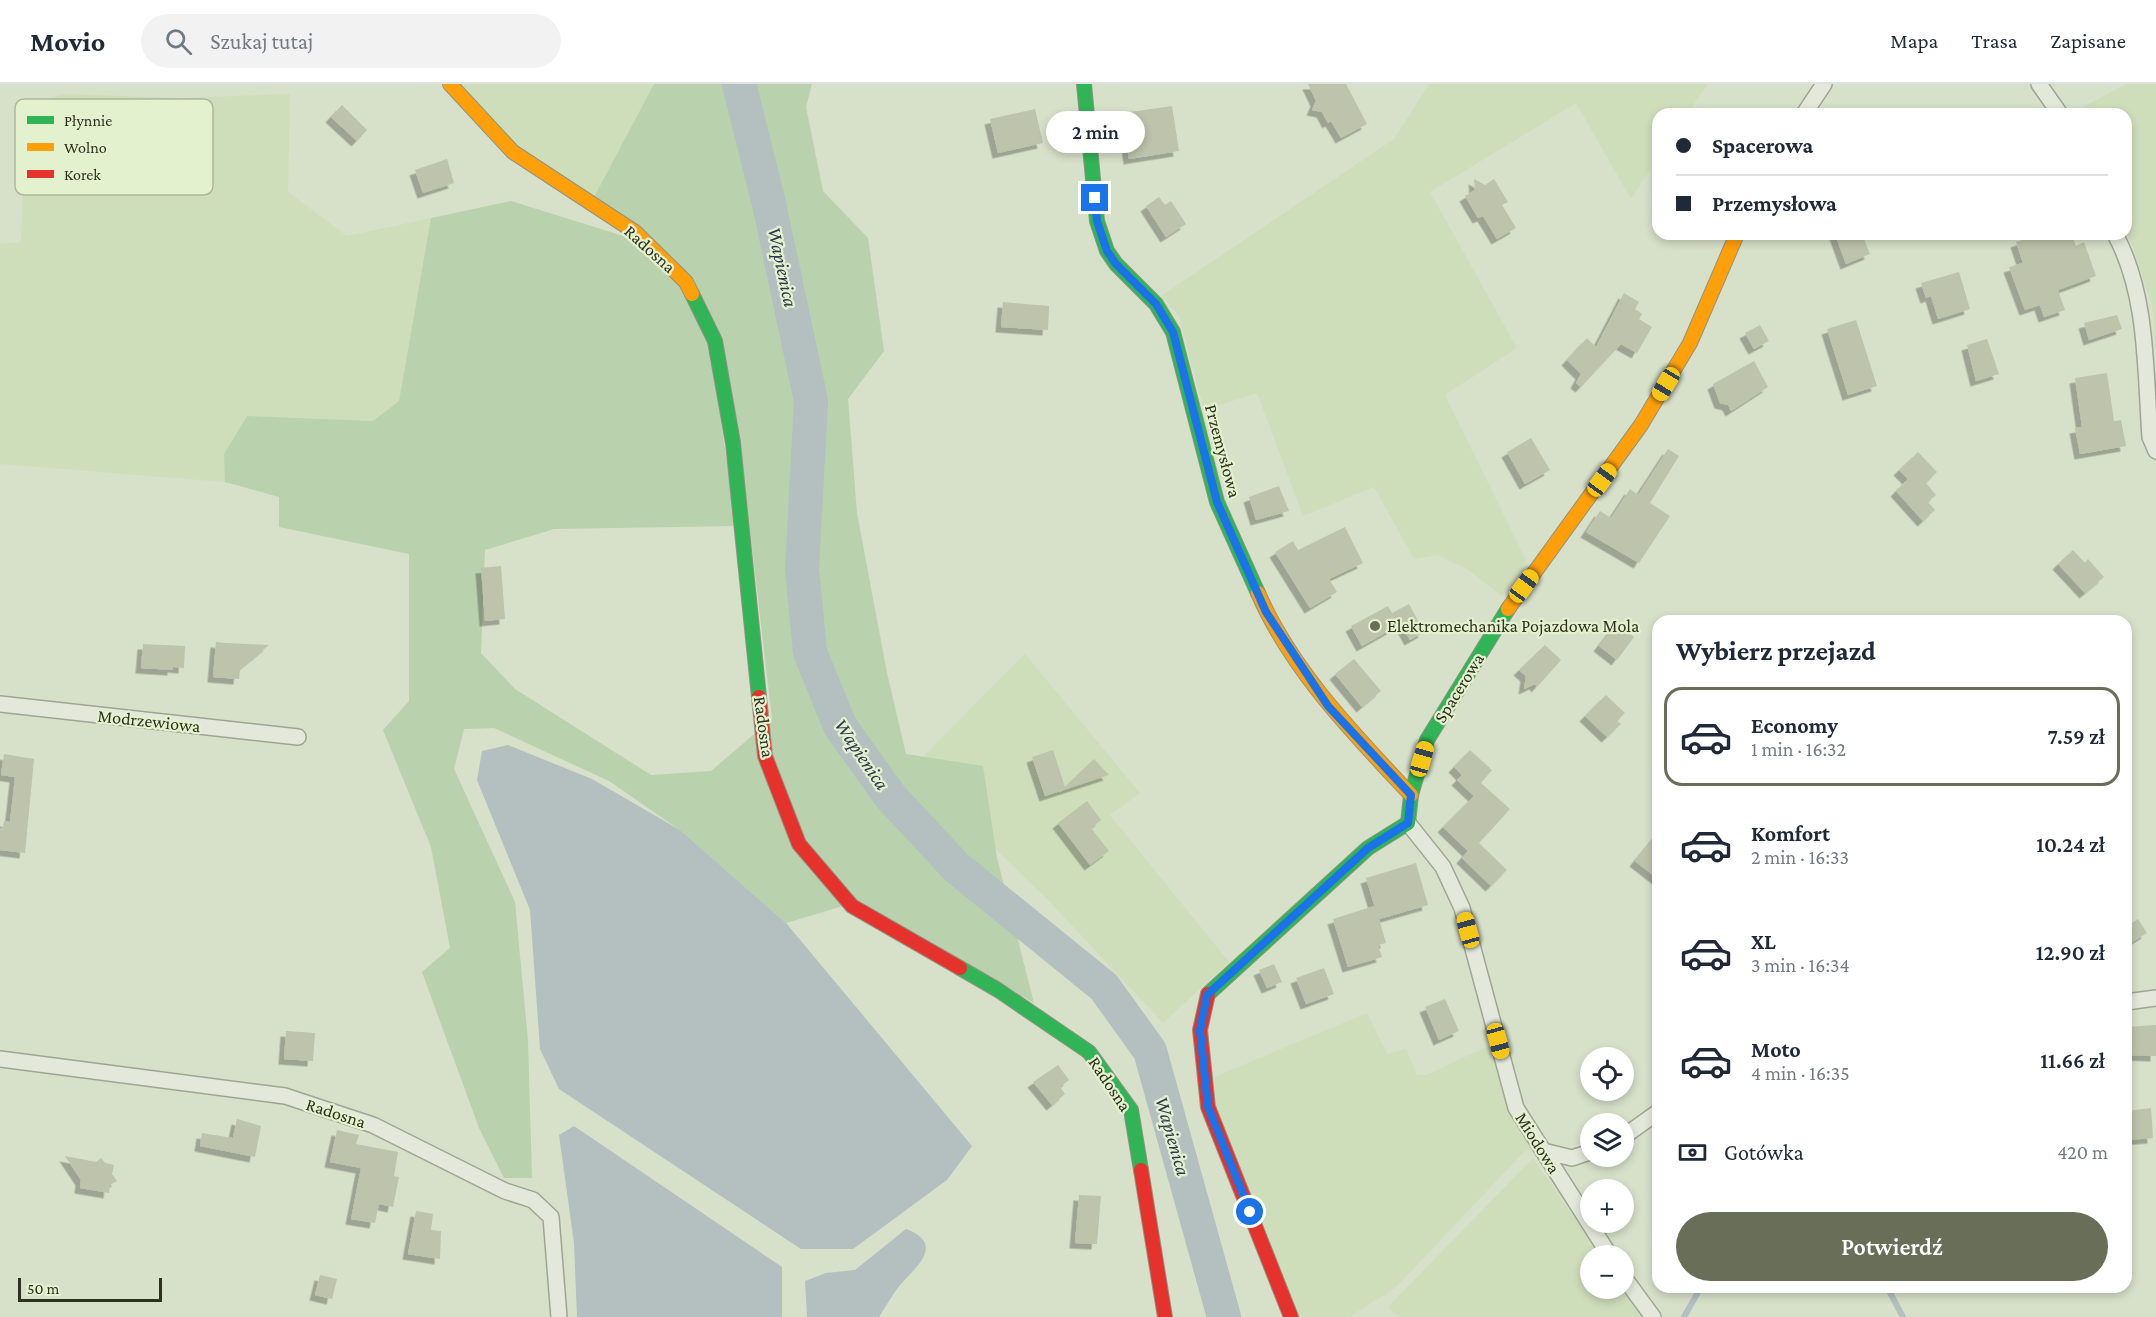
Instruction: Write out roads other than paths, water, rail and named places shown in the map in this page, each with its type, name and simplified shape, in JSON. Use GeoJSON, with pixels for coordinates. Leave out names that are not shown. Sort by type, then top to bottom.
{"type":"FeatureCollection","features":[{"type":"Feature","properties":{"kind":"street","name":"Radosna"},"geometry":{"type":"LineString","coordinates":[[450,84],[513,152],[635,232],[686,282],[715,341],[733,443],[765,756],[799,844],[852,906],[998,990],[1089,1052],[1131,1110],[1166,1317]]}},
{"type":"Feature","properties":{"kind":"street","name":"Przemysłowa"},"geometry":{"type":"LineString","coordinates":[[1084,84],[1097,221],[1101,237],[1116,264],[1156,304],[1173,332],[1217,502],[1266,612],[1328,706],[1411,795]]}},
{"type":"Feature","properties":{"kind":"street"},"geometry":{"type":"LineString","coordinates":[[1808,108],[1824,84]]}},
{"type":"Feature","properties":{"kind":"street"},"geometry":{"type":"LineString","coordinates":[[2039,84],[2056,108]]}},
{"type":"Feature","properties":{"kind":"street","name":"Spacerowa"},"geometry":{"type":"LineString","coordinates":[[1408,823],[1411,795],[1427,740],[1499,623],[1641,425],[1690,343],[1734,240]]}},
{"type":"Feature","properties":{"kind":"street"},"geometry":{"type":"LineString","coordinates":[[2118,240],[2126,254],[2139,305],[2150,437],[2156,451]]}},
{"type":"Feature","properties":{"kind":"street","name":"Modrzewiowa"},"geometry":{"type":"LineString","coordinates":[[0,704],[297,737]]}},
{"type":"Feature","properties":{"kind":"street"},"geometry":{"type":"LineString","coordinates":[[1291,1317],[1208,1107],[1200,1030],[1207,995],[1368,848],[1408,823]]}},
{"type":"Feature","properties":{"kind":"street","name":"Miodowa"},"geometry":{"type":"LineString","coordinates":[[1408,823],[1443,867],[1462,908],[1516,1108],[1603,1245]]}},
{"type":"Feature","properties":{"kind":"street"},"geometry":{"type":"LineString","coordinates":[[2132,1001],[2156,998]]}},
{"type":"Feature","properties":{"kind":"street","name":"Radosna"},"geometry":{"type":"LineString","coordinates":[[0,1059],[285,1096],[373,1125],[505,1191],[533,1200],[551,1217],[559,1317]]}},
{"type":"Feature","properties":{"kind":"street"},"geometry":{"type":"LineString","coordinates":[[1634,1129],[1652,1116]]}},
{"type":"Feature","properties":{"kind":"street"},"geometry":{"type":"LineString","coordinates":[[1543,1151],[1572,1158],[1580,1155]]}},
{"type":"Feature","properties":{"kind":"street"},"geometry":{"type":"LineString","coordinates":[[1634,1291],[1653,1317]]}},
{"type":"Feature","properties":{"kind":"waterway","name":"Wapienica"},"geometry":{"type":"LineString","coordinates":[[739,84],[769,204],[811,401],[802,569],[810,652],[840,726],[890,796],[956,867],[1104,987],[1150,1051],[1224,1317]]}},
{"type":"Feature","properties":{"kind":"waterway"},"geometry":{"type":"LineString","coordinates":[[1684,1317],[1698,1293]]}},
{"type":"Feature","properties":{"kind":"waterway"},"geometry":{"type":"LineString","coordinates":[[1890,1293],[1903,1317]]}},
{"type":"Feature","properties":{"kind":"place","name":"Elektromechanika Pojazdowa Mola"},"geometry":{"type":"Point","coordinates":[1375,626]}}]}
